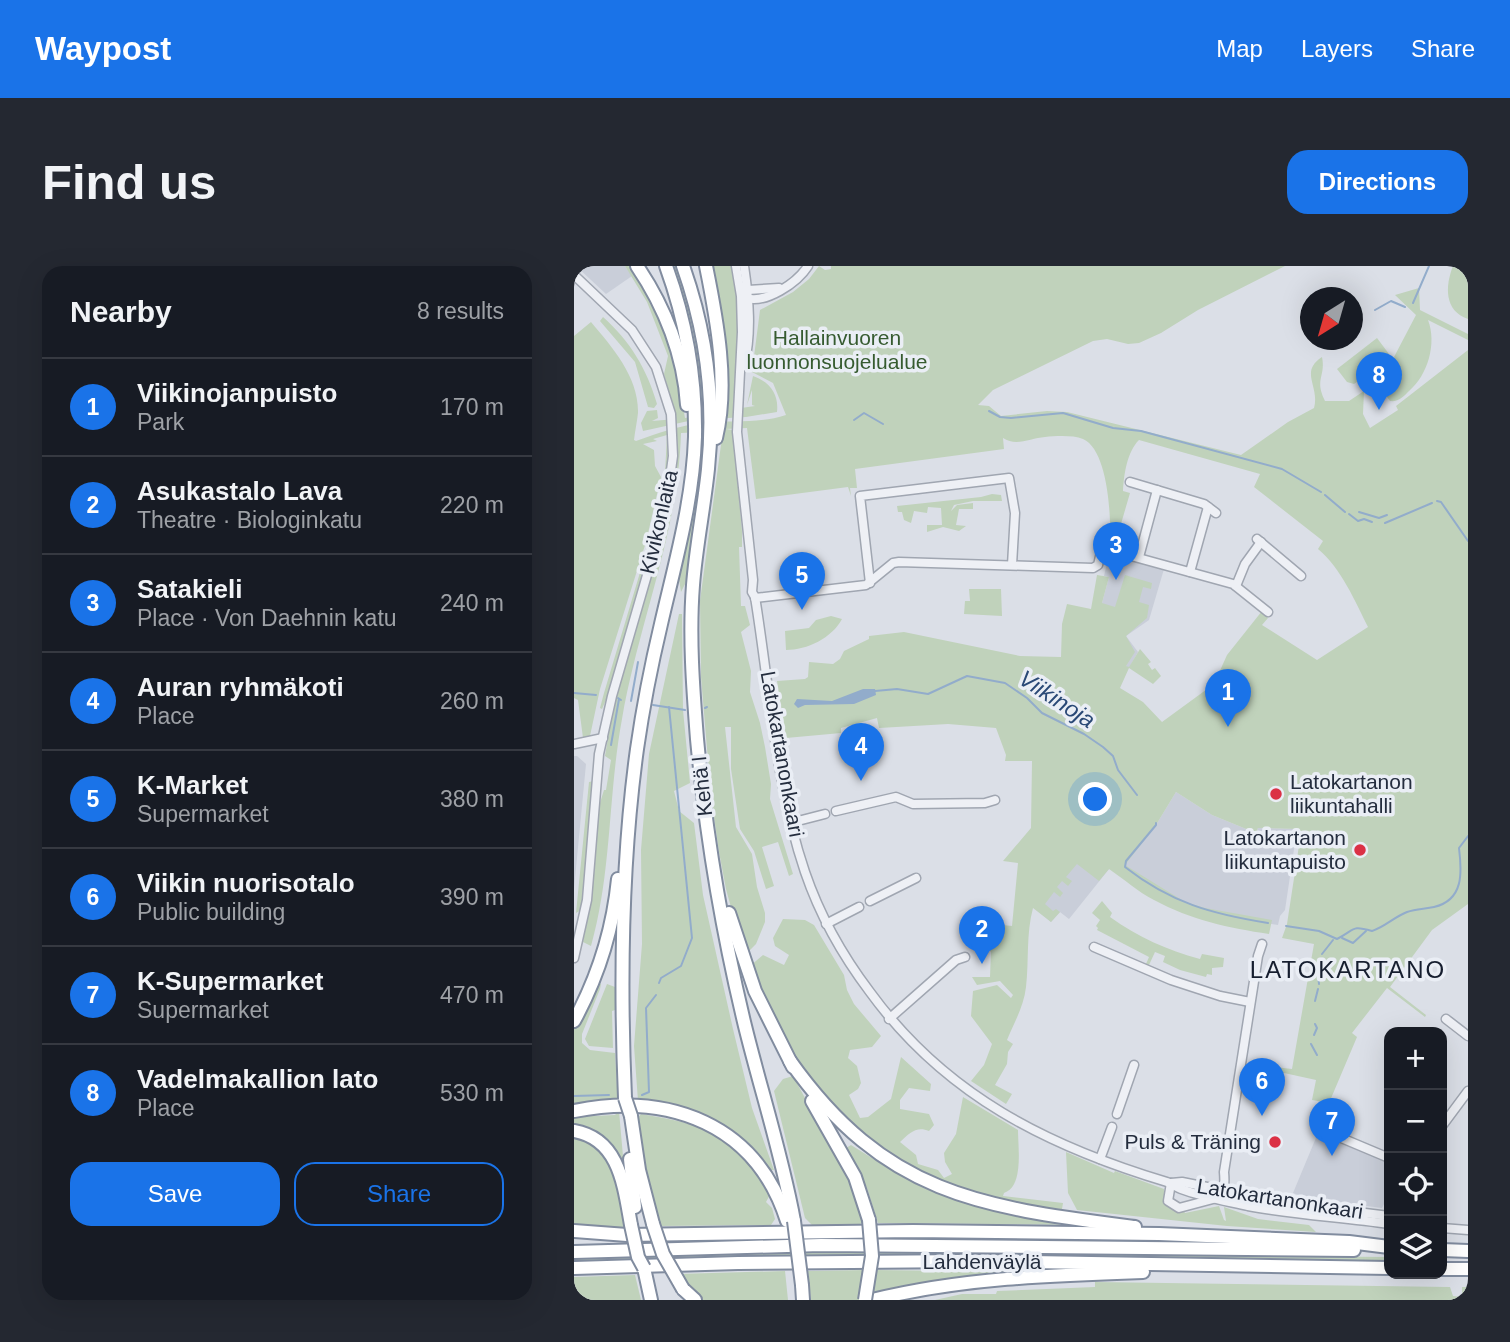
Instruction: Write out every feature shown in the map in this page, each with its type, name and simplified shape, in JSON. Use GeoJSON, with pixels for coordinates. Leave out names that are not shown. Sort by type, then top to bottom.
{"type":"FeatureCollection","features":[{"type":"Feature","properties":{"kind":"highway"},"geometry":{"type":"LineString","coordinates":[[637,266],[661,308],[676,344],[682,369],[687,401],[688,503]]}},
{"type":"Feature","properties":{"kind":"highway"},"geometry":{"type":"LineString","coordinates":[[574,1021],[598,968],[609,931],[650,673],[688,503],[695,440],[694,384],[684,323],[666,266]]}},
{"type":"Feature","properties":{"kind":"highway","name":"Kehä I"},"geometry":{"type":"LineString","coordinates":[[683,266],[698,314],[707,363],[710,409],[708,469],[694,571],[691,624],[697,739],[710,852],[745,1026],[783,1169],[791,1221]]}},
{"type":"Feature","properties":{"kind":"highway"},"geometry":{"type":"LineString","coordinates":[[706,266],[713,304],[720,377],[720,421],[708,469]]}},
{"type":"Feature","properties":{"kind":"highway"},"geometry":{"type":"LineString","coordinates":[[632,792],[622,940],[625,1098],[639,1170],[663,1254],[683,1289],[695,1300]]}},
{"type":"Feature","properties":{"kind":"highway"},"geometry":{"type":"LineString","coordinates":[[710,852],[721,880],[745,966],[766,1016],[845,1157],[863,1197],[869,1220],[872,1256],[865,1300]]}},
{"type":"Feature","properties":{"kind":"highway"},"geometry":{"type":"LineString","coordinates":[[790,1061],[827,1109],[853,1134],[885,1159],[930,1184],[963,1197],[1014,1209],[1197,1235]]}},
{"type":"Feature","properties":{"kind":"highway"},"geometry":{"type":"LineString","coordinates":[[574,1111],[617,1106],[653,1108],[688,1116],[714,1126],[742,1146],[758,1163],[791,1221],[799,1255],[803,1300]]}},
{"type":"Feature","properties":{"kind":"highway"},"geometry":{"type":"LineString","coordinates":[[629,1116],[634,1225]]}},
{"type":"Feature","properties":{"kind":"highway"},"geometry":{"type":"LineString","coordinates":[[574,1131],[593,1137],[610,1152],[623,1183],[649,1294]]}},
{"type":"Feature","properties":{"kind":"highway"},"geometry":{"type":"LineString","coordinates":[[574,1231],[627,1235],[859,1231],[1197,1235],[1349,1242],[1384,1248]]}},
{"type":"Feature","properties":{"kind":"highway","name":"Lahdenväylä"},"geometry":{"type":"LineString","coordinates":[[574,1252],[821,1245],[1384,1249]]}},
{"type":"Feature","properties":{"kind":"highway"},"geometry":{"type":"LineString","coordinates":[[1447,1250],[1468,1251]]}},
{"type":"Feature","properties":{"kind":"highway","name":"Lahdenväylä"},"geometry":{"type":"LineString","coordinates":[[574,1268],[969,1261],[1384,1268]]}},
{"type":"Feature","properties":{"kind":"highway"},"geometry":{"type":"LineString","coordinates":[[872,1300],[977,1282],[1241,1266]]}},
{"type":"Feature","properties":{"kind":"highway"},"geometry":{"type":"LineString","coordinates":[[1447,1269],[1468,1269]]}},
{"type":"Feature","properties":{"kind":"highway"},"geometry":{"type":"LineString","coordinates":[[920,1300],[940,1291],[977,1282]]}},
{"type":"Feature","properties":{"kind":"street","name":"Latokartanonkaari"},"geometry":{"type":"LineString","coordinates":[[736,266],[746,295]]}},
{"type":"Feature","properties":{"kind":"street","name":"Latokartanonkaari"},"geometry":{"type":"LineString","coordinates":[[744,266],[746,356],[739,389],[737,432],[753,580],[751,589],[755,598],[778,760],[790,823],[811,889],[826,924],[852,968],[889,1019],[918,1050],[980,1100],[1039,1133],[1180,1189],[1384,1215]]}},
{"type":"Feature","properties":{"kind":"street"},"geometry":{"type":"LineString","coordinates":[[746,295],[765,298],[794,281],[808,266]]}},
{"type":"Feature","properties":{"kind":"street","name":"Kivikonlaita"},"geometry":{"type":"LineString","coordinates":[[574,958],[587,900],[599,754],[612,696],[664,513],[672,468],[673,432],[668,398],[650,356],[621,319],[576,279]]}},
{"type":"Feature","properties":{"kind":"street"},"geometry":{"type":"LineString","coordinates":[[870,583],[860,496],[1009,478],[1015,513],[1012,565]]}},
{"type":"Feature","properties":{"kind":"street"},"geometry":{"type":"LineString","coordinates":[[1130,482],[1204,504],[1212,510],[1190,572]]}},
{"type":"Feature","properties":{"kind":"street"},"geometry":{"type":"LineString","coordinates":[[1139,557],[1157,490]]}},
{"type":"Feature","properties":{"kind":"street"},"geometry":{"type":"LineString","coordinates":[[1236,586],[1259,541],[1301,576]]}},
{"type":"Feature","properties":{"kind":"street"},"geometry":{"type":"LineString","coordinates":[[755,598],[870,583],[892,563],[899,562],[1093,568],[1098,565],[1102,548],[1236,586],[1268,612]]}},
{"type":"Feature","properties":{"kind":"street"},"geometry":{"type":"LineString","coordinates":[[574,744],[603,738]]}},
{"type":"Feature","properties":{"kind":"street"},"geometry":{"type":"LineString","coordinates":[[836,811],[896,797],[913,804],[985,803],[995,800]]}},
{"type":"Feature","properties":{"kind":"street"},"geometry":{"type":"LineString","coordinates":[[790,823],[825,814]]}},
{"type":"Feature","properties":{"kind":"street"},"geometry":{"type":"LineString","coordinates":[[870,901],[916,878]]}},
{"type":"Feature","properties":{"kind":"street"},"geometry":{"type":"LineString","coordinates":[[826,924],[859,907]]}},
{"type":"Feature","properties":{"kind":"street"},"geometry":{"type":"LineString","coordinates":[[1171,1184],[1168,1201],[1180,1208],[1219,1193],[1262,944]]}},
{"type":"Feature","properties":{"kind":"street"},"geometry":{"type":"LineString","coordinates":[[1094,947],[1171,980],[1220,996],[1250,1002]]}},
{"type":"Feature","properties":{"kind":"street"},"geometry":{"type":"LineString","coordinates":[[889,1019],[956,960],[965,957]]}},
{"type":"Feature","properties":{"kind":"street"},"geometry":{"type":"LineString","coordinates":[[1446,1019],[1468,1036]]}},
{"type":"Feature","properties":{"kind":"street"},"geometry":{"type":"LineString","coordinates":[[1117,1114],[1134,1065]]}},
{"type":"Feature","properties":{"kind":"street"},"geometry":{"type":"LineString","coordinates":[[1447,1119],[1468,1091]]}},
{"type":"Feature","properties":{"kind":"street"},"geometry":{"type":"LineString","coordinates":[[1100,1159],[1112,1128]]}},
{"type":"Feature","properties":{"kind":"street"},"geometry":{"type":"LineString","coordinates":[[1320,1129],[1384,1156]]}},
{"type":"Feature","properties":{"kind":"street","name":"Latokartanonkaari"},"geometry":{"type":"LineString","coordinates":[[1219,1193],[1261,1208],[1384,1223]]}},
{"type":"Feature","properties":{"kind":"street"},"geometry":{"type":"LineString","coordinates":[[1447,1228],[1468,1230]]}},
{"type":"Feature","properties":{"kind":"shaded area"},"geometry":{"type":"Polygon","coordinates":[[[576,266],[625,266],[632,276],[606,294],[576,266]]]}},
{"type":"Feature","properties":{"kind":"shaded area"},"geometry":{"type":"Polygon","coordinates":[[[1109,554],[1164,569],[1149,620],[1126,636],[1138,652],[1129,668],[1098,651],[1102,603],[1109,577],[1104,576],[1109,554]]]}},
{"type":"Feature","properties":{"kind":"shaded area"},"geometry":{"type":"Polygon","coordinates":[[[574,756],[586,764],[574,889],[574,756]]]}},
{"type":"Feature","properties":{"kind":"shaded area"},"geometry":{"type":"Polygon","coordinates":[[[1176,792],[1212,815],[1256,833],[1258,828],[1297,829],[1285,910],[1278,925],[1224,916],[1185,903],[1155,888],[1124,865],[1156,825],[1176,792]]]}},
{"type":"Feature","properties":{"kind":"shaded area"},"geometry":{"type":"Polygon","coordinates":[[[1048,847],[1109,869],[1069,919],[1060,912],[1051,922],[1033,907],[1048,847]]]}},
{"type":"Feature","properties":{"kind":"shaded area"},"geometry":{"type":"Polygon","coordinates":[[[1318,1133],[1384,1161],[1382,1208],[1306,1198],[1293,1193],[1318,1133]]]}},
{"type":"Feature","properties":{"kind":"green space"},"geometry":{"type":"Polygon","coordinates":[[[625,266],[630,266],[642,283],[660,320],[673,358],[685,418],[702,415],[703,405],[693,332],[674,266],[678,266],[685,285],[704,368],[724,412],[712,266],[734,266],[738,355],[734,409],[755,406],[752,405],[752,390],[747,405],[753,376],[764,382],[775,394],[777,412],[693,420],[643,431],[641,423],[647,411],[657,410],[658,418],[652,421],[676,419],[664,374],[668,356],[647,302],[625,266]]]}},
{"type":"Feature","properties":{"kind":"green space","name":"Hallainvuoren luonnonsuojelualue"},"geometry":{"type":"Polygon","coordinates":[[[819,266],[825,270],[831,269],[831,266],[1285,266],[1139,343],[1128,344],[1107,339],[1093,341],[993,390],[978,405],[989,406],[1001,416],[1047,411],[1067,412],[1241,455],[1288,422],[1314,408],[1315,393],[1311,374],[1315,363],[1322,357],[1320,388],[1325,401],[1349,401],[1364,391],[1363,414],[1370,428],[1398,410],[1396,406],[1468,350],[1468,904],[1432,930],[1390,987],[1426,1015],[1425,1017],[1387,988],[1352,1033],[1357,1037],[1329,1103],[1312,1100],[1316,1080],[1275,1071],[1275,1067],[1292,1069],[1314,944],[1282,938],[1287,924],[1300,839],[1297,829],[1258,828],[1256,833],[1212,815],[1176,792],[1156,825],[1125,865],[1185,902],[1272,920],[1269,934],[1225,926],[1182,913],[1148,897],[1109,869],[1099,881],[1077,864],[1066,877],[1072,881],[1068,886],[1062,881],[1057,887],[1063,893],[1060,897],[1054,892],[1045,904],[1053,911],[1056,909],[1060,912],[1051,922],[1033,908],[1029,928],[1025,994],[1007,1040],[1013,1044],[1008,1052],[1007,1064],[995,1085],[1012,1094],[1006,1104],[971,1081],[984,1065],[992,1044],[971,1016],[973,991],[997,985],[1011,998],[1013,995],[1000,981],[977,985],[972,977],[990,977],[991,952],[982,942],[991,934],[993,924],[1012,926],[1018,863],[1003,861],[1031,828],[1032,761],[1005,761],[1006,755],[996,728],[948,724],[879,728],[877,718],[841,728],[841,733],[786,738],[777,681],[805,679],[808,677],[809,662],[833,664],[840,659],[844,651],[869,639],[869,636],[904,632],[1020,656],[1061,657],[1062,624],[1067,604],[1091,609],[1097,575],[1109,577],[1102,603],[1115,607],[1125,575],[1152,583],[1151,589],[1143,587],[1139,602],[1149,605],[1147,618],[1126,636],[1135,652],[1126,666],[1129,667],[1140,649],[1151,662],[1148,664],[1152,670],[1155,668],[1161,676],[1153,684],[1129,668],[1120,688],[1143,702],[1162,722],[1214,684],[1227,655],[1262,611],[1268,618],[1262,625],[1317,660],[1368,627],[1340,575],[1318,549],[1323,541],[1254,487],[1260,474],[1139,440],[1127,464],[1123,491],[1130,493],[1116,541],[1110,540],[1110,516],[1103,469],[1098,456],[1083,439],[1064,436],[1013,442],[1003,438],[1004,449],[855,469],[857,488],[850,488],[851,496],[848,487],[756,499],[747,428],[726,429],[733,430],[742,531],[742,547],[739,547],[741,606],[745,606],[750,625],[741,632],[751,671],[750,692],[765,747],[771,784],[770,799],[793,874],[789,876],[778,842],[762,847],[774,886],[766,889],[754,851],[740,829],[731,769],[731,727],[725,727],[736,827],[752,854],[757,887],[765,913],[765,922],[756,944],[747,953],[741,944],[719,852],[711,796],[701,677],[700,601],[723,430],[706,443],[688,578],[681,592],[679,579],[698,484],[702,432],[681,433],[673,507],[622,719],[598,918],[591,946],[583,942],[599,806],[606,790],[611,760],[605,756],[609,732],[625,663],[670,503],[676,469],[677,434],[670,435],[663,501],[609,693],[602,709],[600,708],[604,693],[656,519],[665,473],[667,435],[653,439],[657,441],[643,444],[654,450],[655,466],[661,477],[646,542],[600,689],[590,736],[583,738],[578,700],[574,698],[574,336],[591,322],[623,363],[637,400],[636,441],[695,424],[776,418],[786,415],[773,383],[752,372],[760,310],[793,292],[809,279],[819,266]]]}},
{"type":"Feature","properties":{"kind":"green space"},"geometry":{"type":"Polygon","coordinates":[[[1453,266],[1468,266],[1468,319],[1454,310],[1448,297],[1453,266]]]}},
{"type":"Feature","properties":{"kind":"green space"},"geometry":{"type":"Polygon","coordinates":[[[1419,288],[1420,310],[1468,334],[1468,340],[1428,320],[1432,339],[1426,368],[1405,395],[1390,401],[1382,390],[1402,377],[1394,357],[1416,315],[1395,295],[1419,288]]]}},
{"type":"Feature","properties":{"kind":"green space"},"geometry":{"type":"Polygon","coordinates":[[[603,317],[629,346],[643,367],[657,404],[654,408],[648,407],[635,362],[600,321],[603,317]]]}},
{"type":"Feature","properties":{"kind":"green space"},"geometry":{"type":"Polygon","coordinates":[[[1377,338],[1389,354],[1383,363],[1354,384],[1347,382],[1337,369],[1377,338]]]}},
{"type":"Feature","properties":{"kind":"green space"},"geometry":{"type":"Polygon","coordinates":[[[1001,495],[1002,501],[973,501],[954,505],[951,511],[957,505],[973,503],[973,509],[959,509],[956,525],[966,526],[959,531],[943,527],[927,532],[927,525],[942,525],[941,508],[928,507],[927,513],[914,511],[911,523],[904,520],[897,506],[981,497],[1001,495]]]}},
{"type":"Feature","properties":{"kind":"green space"},"geometry":{"type":"Polygon","coordinates":[[[969,589],[1001,589],[1002,616],[964,614],[965,601],[970,601],[969,589]]]}},
{"type":"Feature","properties":{"kind":"green space"},"geometry":{"type":"Polygon","coordinates":[[[679,614],[682,614],[683,710],[690,783],[674,791],[679,811],[694,823],[703,895],[733,1029],[752,1108],[774,1170],[743,1140],[713,1120],[678,1108],[638,1101],[634,1046],[642,944],[641,850],[649,754],[679,614]]]}},
{"type":"Feature","properties":{"kind":"green space"},"geometry":{"type":"Polygon","coordinates":[[[831,616],[842,619],[832,632],[810,645],[786,650],[785,631],[809,628],[816,620],[831,616]]]}},
{"type":"Feature","properties":{"kind":"green space"},"geometry":{"type":"Polygon","coordinates":[[[594,781],[583,900],[581,910],[576,913],[589,782],[594,781]]]}},
{"type":"Feature","properties":{"kind":"green space"},"geometry":{"type":"Polygon","coordinates":[[[1102,901],[1112,913],[1110,917],[1142,937],[1200,959],[1202,954],[1224,958],[1223,967],[1212,968],[1212,975],[1207,974],[1206,977],[1163,962],[1165,956],[1155,952],[1149,965],[1146,964],[1149,957],[1097,930],[1096,926],[1100,920],[1092,913],[1102,901]]]}},
{"type":"Feature","properties":{"kind":"green space"},"geometry":{"type":"Polygon","coordinates":[[[783,919],[805,920],[814,925],[844,975],[854,1004],[881,1036],[872,1047],[850,1050],[848,1058],[857,1066],[861,1083],[858,1089],[849,1095],[860,1118],[868,1117],[891,1099],[901,1057],[931,1084],[930,1091],[909,1088],[900,1100],[900,1109],[929,1114],[934,1125],[929,1131],[913,1131],[900,1142],[916,1155],[918,1164],[938,1170],[944,1178],[952,1174],[945,1162],[944,1153],[956,1134],[963,1097],[1018,1130],[1017,1175],[1015,1183],[1003,1196],[1063,1203],[1062,1209],[1023,1205],[986,1196],[949,1184],[915,1168],[882,1148],[852,1124],[825,1097],[786,1042],[750,966],[763,955],[784,965],[789,955],[775,946],[773,938],[783,919]]]}},
{"type":"Feature","properties":{"kind":"green space"},"geometry":{"type":"Polygon","coordinates":[[[596,982],[601,984],[600,989],[582,1034],[582,1043],[590,1050],[615,1053],[618,1103],[574,1106],[574,1027],[596,982]]]}},
{"type":"Feature","properties":{"kind":"green space"},"geometry":{"type":"Polygon","coordinates":[[[607,984],[615,987],[615,1010],[612,1011],[613,1048],[589,1046],[585,1039],[607,984]]]}},
{"type":"Feature","properties":{"kind":"green space"},"geometry":{"type":"Polygon","coordinates":[[[793,1076],[846,1173],[862,1221],[860,1225],[812,1225],[805,1218],[774,1091],[783,1079],[793,1076]]]}},
{"type":"Feature","properties":{"kind":"green space"},"geometry":{"type":"Polygon","coordinates":[[[619,1111],[625,1179],[621,1167],[574,1129],[574,1117],[615,1115],[619,1111]]]}},
{"type":"Feature","properties":{"kind":"green space"},"geometry":{"type":"Polygon","coordinates":[[[641,1114],[697,1127],[735,1147],[750,1161],[771,1193],[766,1202],[772,1208],[775,1219],[771,1225],[660,1226],[640,1144],[637,1119],[641,1114]]]}},
{"type":"Feature","properties":{"kind":"green space"},"geometry":{"type":"Polygon","coordinates":[[[574,1136],[589,1142],[609,1161],[620,1187],[629,1231],[574,1227],[574,1136]]]}},
{"type":"Feature","properties":{"kind":"green space"},"geometry":{"type":"Polygon","coordinates":[[[851,1145],[914,1183],[954,1200],[1009,1214],[1084,1225],[878,1223],[867,1188],[846,1148],[851,1145]]]}},
{"type":"Feature","properties":{"kind":"green space"},"geometry":{"type":"Polygon","coordinates":[[[1066,1152],[1114,1173],[1115,1171],[1164,1189],[1165,1204],[1176,1212],[1185,1213],[1219,1206],[1226,1221],[1224,1207],[1258,1219],[1309,1225],[1316,1232],[1227,1226],[1077,1210],[1068,1193],[1066,1152]]]}},
{"type":"Feature","properties":{"kind":"green space"},"geometry":{"type":"Polygon","coordinates":[[[824,1252],[1384,1257],[1384,1261],[880,1255],[574,1261],[574,1258],[824,1252]]]}},
{"type":"Feature","properties":{"kind":"green space"},"geometry":{"type":"Polygon","coordinates":[[[867,1270],[861,1300],[811,1300],[808,1271],[867,1270]]]}},
{"type":"Feature","properties":{"kind":"green space"},"geometry":{"type":"Polygon","coordinates":[[[874,1270],[1044,1272],[869,1297],[874,1270]]]}},
{"type":"Feature","properties":{"kind":"green space"},"geometry":{"type":"Polygon","coordinates":[[[785,1271],[788,1300],[700,1300],[677,1274],[785,1271]]]}},
{"type":"Feature","properties":{"kind":"green space"},"geometry":{"type":"Polygon","coordinates":[[[635,1275],[641,1300],[574,1300],[574,1277],[635,1275]]]}},
{"type":"Feature","properties":{"kind":"green space"},"geometry":{"type":"Polygon","coordinates":[[[1095,1282],[1450,1287],[1453,1296],[1462,1297],[1462,1287],[1468,1287],[1468,1300],[935,1300],[962,1294],[996,1294],[997,1291],[1095,1287],[1095,1282]]]}},
{"type":"Feature","properties":{"kind":"water"},"geometry":{"type":"Polygon","coordinates":[[[863,689],[875,689],[876,695],[854,704],[805,705],[798,708],[794,704],[797,699],[832,701],[863,689]]]}},
{"type":"Feature","properties":{"kind":"waterway"},"geometry":{"type":"LineString","coordinates":[[1413,303],[1429,266]]}},
{"type":"Feature","properties":{"kind":"waterway"},"geometry":{"type":"LineString","coordinates":[[1375,310],[1391,301],[1405,307]]}},
{"type":"Feature","properties":{"kind":"waterway"},"geometry":{"type":"LineString","coordinates":[[989,411],[1000,417],[1011,418],[1063,413],[1113,428],[1141,431],[1282,469],[1321,492]]}},
{"type":"Feature","properties":{"kind":"waterway"},"geometry":{"type":"LineString","coordinates":[[854,420],[864,413],[883,424]]}},
{"type":"Feature","properties":{"kind":"waterway"},"geometry":{"type":"LineString","coordinates":[[1325,495],[1345,512]]}},
{"type":"Feature","properties":{"kind":"waterway"},"geometry":{"type":"LineString","coordinates":[[1437,501],[1441,502],[1468,541]]}},
{"type":"Feature","properties":{"kind":"waterway"},"geometry":{"type":"LineString","coordinates":[[1385,523],[1432,503]]}},
{"type":"Feature","properties":{"kind":"waterway"},"geometry":{"type":"LineString","coordinates":[[1359,512],[1379,518],[1387,515]]}},
{"type":"Feature","properties":{"kind":"waterway"},"geometry":{"type":"LineString","coordinates":[[1349,514],[1358,521],[1364,519],[1372,522]]}},
{"type":"Feature","properties":{"kind":"waterway"},"geometry":{"type":"LineString","coordinates":[[631,701],[638,662]]}},
{"type":"Feature","properties":{"kind":"waterway","name":"Viikinoja"},"geometry":{"type":"LineString","coordinates":[[875,691],[897,689],[928,694],[967,676],[1005,683],[1027,698],[1042,713],[1084,734],[1103,747],[1113,756],[1118,770],[1137,795]]}},
{"type":"Feature","properties":{"kind":"waterway","name":"Viikinoja"},"geometry":{"type":"LineString","coordinates":[[574,693],[596,695]]}},
{"type":"Feature","properties":{"kind":"waterway"},"geometry":{"type":"LineString","coordinates":[[611,745],[619,699]]}},
{"type":"Feature","properties":{"kind":"waterway","name":"Viikinoja"},"geometry":{"type":"LineString","coordinates":[[653,705],[685,710]]}},
{"type":"Feature","properties":{"kind":"waterway"},"geometry":{"type":"LineString","coordinates":[[659,983],[661,978],[681,966],[692,938],[669,707]]}},
{"type":"Feature","properties":{"kind":"waterway","name":"Viikinoja"},"geometry":{"type":"LineString","coordinates":[[1156,823],[1126,861],[1125,867],[1159,890],[1193,905],[1228,916],[1268,923]]}},
{"type":"Feature","properties":{"kind":"waterway","name":"Viikinoja"},"geometry":{"type":"LineString","coordinates":[[1286,926],[1319,931],[1337,939],[1354,929],[1372,931],[1407,912],[1444,903],[1456,892],[1459,884],[1459,848],[1468,836]]}},
{"type":"Feature","properties":{"kind":"waterway","name":"Viikinoja"},"geometry":{"type":"LineString","coordinates":[[1342,938],[1353,943],[1366,931]]}},
{"type":"Feature","properties":{"kind":"waterway"},"geometry":{"type":"LineString","coordinates":[[1322,954],[1333,940]]}},
{"type":"Feature","properties":{"kind":"waterway"},"geometry":{"type":"LineString","coordinates":[[1318,974],[1319,984]]}},
{"type":"Feature","properties":{"kind":"waterway"},"geometry":{"type":"LineString","coordinates":[[1315,1001],[1318,989]]}},
{"type":"Feature","properties":{"kind":"waterway"},"geometry":{"type":"LineString","coordinates":[[642,1095],[649,1092],[646,1008],[656,995]]}},
{"type":"Feature","properties":{"kind":"waterway"},"geometry":{"type":"LineString","coordinates":[[1314,1035],[1317,1028],[1315,1024]]}},
{"type":"Feature","properties":{"kind":"waterway"},"geometry":{"type":"LineString","coordinates":[[1311,1044],[1317,1055]]}},
{"type":"Feature","properties":{"kind":"waterway"},"geometry":{"type":"LineString","coordinates":[[574,1096],[609,1095]]}},
{"type":"Feature","properties":{"kind":"place","name":"Vadelmakallion lato"},"geometry":{"type":"Point","coordinates":[1379,410]}},
{"type":"Feature","properties":{"kind":"place","name":"Satakieli"},"geometry":{"type":"Point","coordinates":[1116,580]}},
{"type":"Feature","properties":{"kind":"place","name":"K-Market"},"geometry":{"type":"Point","coordinates":[802,610]}},
{"type":"Feature","properties":{"kind":"place","name":"Viikinojanpuisto"},"geometry":{"type":"Point","coordinates":[1228,727]}},
{"type":"Feature","properties":{"kind":"place","name":"Auran ryhmäkoti"},"geometry":{"type":"Point","coordinates":[861,781]}},
{"type":"Feature","properties":{"kind":"place","name":"Latokartanon liikuntahalli"},"geometry":{"type":"Point","coordinates":[1276,794]}},
{"type":"Feature","properties":{"kind":"place","name":"Latokartanon liikuntapuisto"},"geometry":{"type":"Point","coordinates":[1360,850]}},
{"type":"Feature","properties":{"kind":"place","name":"Asukastalo Lava"},"geometry":{"type":"Point","coordinates":[982,964]}},
{"type":"Feature","properties":{"kind":"place","name":"Viikin nuorisotalo"},"geometry":{"type":"Point","coordinates":[1262,1116]}},
{"type":"Feature","properties":{"kind":"place","name":"Puls & Träning"},"geometry":{"type":"Point","coordinates":[1275,1142]}},
{"type":"Feature","properties":{"kind":"place","name":"K-Supermarket"},"geometry":{"type":"Point","coordinates":[1332,1156]}},
{"type":"Feature","properties":{"kind":"district","name":"LATOKARTANO"},"geometry":{"type":"Point","coordinates":[1348,970]}}]}
